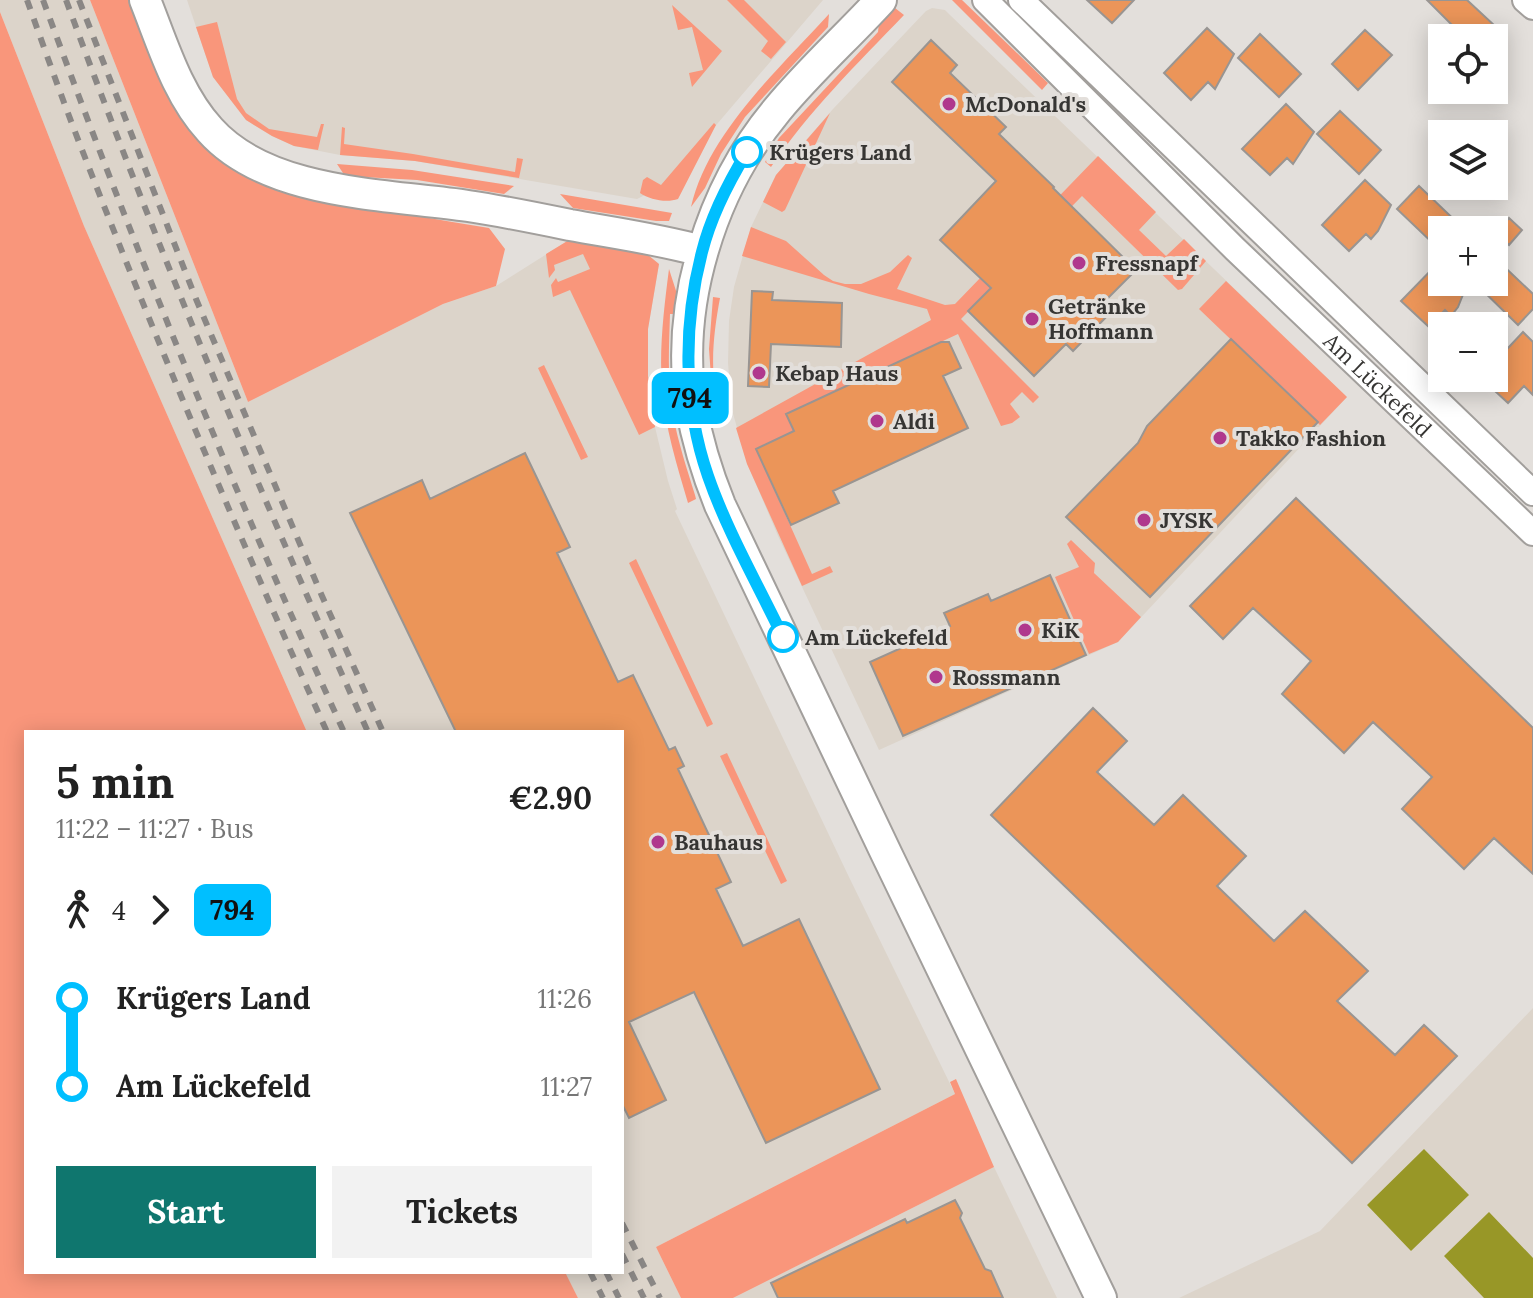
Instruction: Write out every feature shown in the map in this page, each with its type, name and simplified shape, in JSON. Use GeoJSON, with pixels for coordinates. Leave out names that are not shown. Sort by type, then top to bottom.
{"type":"FeatureCollection","features":[{"type":"Feature","properties":{"kind":"street"},"geometry":{"type":"LineString","coordinates":[[145,0],[178,82],[192,108],[211,132],[257,166],[321,185],[506,213],[661,240],[702,251]]}},
{"type":"Feature","properties":{"kind":"street"},"geometry":{"type":"LineString","coordinates":[[881,0],[777,110],[750,146],[721,200],[702,251],[690,315],[688,366],[694,424],[720,505],[1101,1298]]}},
{"type":"Feature","properties":{"kind":"street","name":"Am Lückefeld"},"geometry":{"type":"LineString","coordinates":[[985,0],[1235,249],[1533,533]]}},
{"type":"Feature","properties":{"kind":"street","name":"Am Lückefeld"},"geometry":{"type":"LineString","coordinates":[[1021,0],[1533,493]]}},
{"type":"Feature","properties":{"kind":"street"},"geometry":{"type":"LineString","coordinates":[[1525,0],[1533,7]]}},
{"type":"Feature","properties":{"kind":"shaded area"},"geometry":{"type":"Polygon","coordinates":[[[0,0],[90,0],[248,402],[443,304],[496,286],[569,240],[648,255],[659,264],[648,329],[648,376],[655,427],[677,509],[675,511],[955,1094],[656,1247],[681,1298],[578,1298],[566,1274],[624,1274],[624,730],[306,730],[84,226],[0,12],[0,0]]]}},
{"type":"Feature","properties":{"kind":"shaded area"},"geometry":{"type":"Polygon","coordinates":[[[90,0],[132,0],[233,167],[259,180],[301,193],[489,228],[505,249],[496,286],[443,304],[248,402],[90,0]]]}},
{"type":"Feature","properties":{"kind":"shaded area"},"geometry":{"type":"Polygon","coordinates":[[[187,0],[823,0],[665,185],[637,199],[415,161],[340,155],[294,146],[246,120],[213,77],[187,0]]]}},
{"type":"Feature","properties":{"kind":"shaded area"},"geometry":{"type":"Polygon","coordinates":[[[727,0],[744,0],[786,42],[771,59],[761,51],[768,41],[727,0]]]}},
{"type":"Feature","properties":{"kind":"shaded area"},"geometry":{"type":"Polygon","coordinates":[[[952,0],[962,0],[1048,83],[1042,90],[952,0]]]}},
{"type":"Feature","properties":{"kind":"shaded area"},"geometry":{"type":"Polygon","coordinates":[[[672,5],[722,51],[692,87],[689,73],[703,70],[692,27],[678,30],[672,5]]]}},
{"type":"Feature","properties":{"kind":"shaded area"},"geometry":{"type":"Polygon","coordinates":[[[895,8],[904,15],[817,107],[771,167],[765,162],[779,138],[878,32],[879,23],[895,8]]]}},
{"type":"Feature","properties":{"kind":"shaded area"},"geometry":{"type":"Polygon","coordinates":[[[932,8],[945,10],[1347,397],[1118,642],[879,750],[747,463],[732,410],[728,363],[729,321],[734,287],[751,227],[776,175],[833,109],[932,8]]]}},
{"type":"Feature","properties":{"kind":"shaded area"},"geometry":{"type":"Polygon","coordinates":[[[0,12],[84,226],[306,730],[24,730],[24,1274],[566,1274],[578,1298],[0,1298],[0,12]]]}},
{"type":"Feature","properties":{"kind":"shaded area"},"geometry":{"type":"Polygon","coordinates":[[[829,14],[828,27],[745,117],[691,207],[700,180],[729,128],[829,14]]]}},
{"type":"Feature","properties":{"kind":"shaded area"},"geometry":{"type":"Polygon","coordinates":[[[217,22],[237,99],[246,113],[269,129],[317,137],[321,124],[324,124],[318,150],[294,146],[246,120],[213,77],[196,27],[217,22]]]}},
{"type":"Feature","properties":{"kind":"shaded area"},"geometry":{"type":"Polygon","coordinates":[[[830,113],[785,210],[782,212],[763,202],[776,175],[830,113]]]}},
{"type":"Feature","properties":{"kind":"shaded area"},"geometry":{"type":"Polygon","coordinates":[[[714,123],[716,125],[678,199],[659,200],[640,193],[643,180],[647,177],[661,185],[714,123]]]}},
{"type":"Feature","properties":{"kind":"shaded area"},"geometry":{"type":"Polygon","coordinates":[[[342,127],[345,128],[344,144],[515,172],[517,158],[523,159],[519,178],[415,161],[340,155],[342,127]]]}},
{"type":"Feature","properties":{"kind":"shaded area"},"geometry":{"type":"Polygon","coordinates":[[[1098,156],[1156,212],[1139,230],[1166,256],[1184,239],[1206,261],[1178,290],[1082,196],[961,319],[1039,397],[1033,403],[1022,392],[1010,404],[1020,417],[1012,423],[1001,426],[958,334],[786,414],[794,431],[756,449],[812,574],[830,566],[833,572],[802,586],[747,464],[736,428],[931,320],[927,309],[742,256],[751,227],[786,241],[824,275],[845,284],[861,284],[890,272],[908,255],[912,258],[897,289],[945,305],[955,304],[1098,156]]]}},
{"type":"Feature","properties":{"kind":"shaded area"},"geometry":{"type":"Polygon","coordinates":[[[337,164],[412,170],[514,186],[504,194],[417,180],[345,176],[337,164]]]}},
{"type":"Feature","properties":{"kind":"shaded area"},"geometry":{"type":"Polygon","coordinates":[[[560,194],[672,213],[669,221],[656,221],[573,208],[560,194]]]}},
{"type":"Feature","properties":{"kind":"shaded area"},"geometry":{"type":"Polygon","coordinates":[[[569,240],[648,255],[659,264],[648,329],[648,376],[655,427],[639,435],[570,290],[553,297],[551,285],[556,278],[558,282],[590,269],[583,254],[554,265],[555,270],[549,278],[546,254],[569,240]]]}},
{"type":"Feature","properties":{"kind":"shaded area"},"geometry":{"type":"Polygon","coordinates":[[[669,269],[678,297],[677,314],[670,314],[670,390],[677,435],[696,499],[688,503],[669,432],[662,388],[662,343],[669,269]]]}},
{"type":"Feature","properties":{"kind":"shaded area"},"geometry":{"type":"Polygon","coordinates":[[[1226,281],[1347,397],[1320,425],[1199,309],[1226,281]]]}},
{"type":"Feature","properties":{"kind":"shaded area"},"geometry":{"type":"Polygon","coordinates":[[[713,297],[720,298],[713,372],[722,415],[714,419],[709,349],[713,297]]]}},
{"type":"Feature","properties":{"kind":"shaded area"},"geometry":{"type":"Polygon","coordinates":[[[544,365],[588,457],[581,460],[538,368],[544,365]]]}},
{"type":"Feature","properties":{"kind":"shaded area"},"geometry":{"type":"Polygon","coordinates":[[[1071,540],[1095,563],[1094,573],[1141,617],[1118,642],[1089,654],[1055,577],[1079,567],[1067,544],[1071,540]]]}},
{"type":"Feature","properties":{"kind":"shaded area"},"geometry":{"type":"Polygon","coordinates":[[[636,559],[713,724],[707,727],[629,563],[636,559]]]}},
{"type":"Feature","properties":{"kind":"shaded area"},"geometry":{"type":"Polygon","coordinates":[[[727,753],[787,881],[781,884],[720,756],[727,753]]]}},
{"type":"Feature","properties":{"kind":"shaded area"},"geometry":{"type":"Polygon","coordinates":[[[1533,1008],[1533,1298],[1179,1298],[1320,1231],[1533,1008]]]}},
{"type":"Feature","properties":{"kind":"shaded area"},"geometry":{"type":"Polygon","coordinates":[[[956,1079],[994,1167],[733,1298],[681,1298],[656,1247],[955,1094],[950,1082],[956,1079]]]}},
{"type":"Feature","properties":{"kind":"shaded area"},"geometry":{"type":"Polygon","coordinates":[[[1424,1149],[1469,1195],[1411,1251],[1367,1205],[1424,1149]]]}},
{"type":"Feature","properties":{"kind":"shaded area"},"geometry":{"type":"Polygon","coordinates":[[[994,1167],[1057,1298],[733,1298],[994,1167]]]}},
{"type":"Feature","properties":{"kind":"shaded area"},"geometry":{"type":"Polygon","coordinates":[[[1489,1212],[1533,1258],[1533,1298],[1484,1298],[1444,1256],[1489,1212]]]}},
{"type":"Feature","properties":{"kind":"building"},"geometry":{"type":"Polygon","coordinates":[[[1087,0],[1134,0],[1112,23],[1087,0]]]}},
{"type":"Feature","properties":{"kind":"building"},"geometry":{"type":"Polygon","coordinates":[[[1427,0],[1467,0],[1493,24],[1451,24],[1427,0]]]}},
{"type":"Feature","properties":{"kind":"building"},"geometry":{"type":"Polygon","coordinates":[[[1207,28],[1234,54],[1215,89],[1208,82],[1191,100],[1164,73],[1207,28]]]}},
{"type":"Feature","properties":{"kind":"building"},"geometry":{"type":"Polygon","coordinates":[[[1365,30],[1392,55],[1358,90],[1332,64],[1365,30]]]}},
{"type":"Feature","properties":{"kind":"building"},"geometry":{"type":"Polygon","coordinates":[[[1260,34],[1301,74],[1279,97],[1238,58],[1260,34]]]}},
{"type":"Feature","properties":{"kind":"building"},"geometry":{"type":"Polygon","coordinates":[[[931,40],[957,65],[950,73],[1006,127],[999,134],[1136,270],[1104,302],[1113,310],[1073,351],[1066,344],[1034,376],[968,311],[991,288],[940,240],[996,181],[892,82],[931,40]]]}},
{"type":"Feature","properties":{"kind":"building"},"geometry":{"type":"Polygon","coordinates":[[[1286,104],[1314,132],[1293,164],[1287,158],[1270,175],[1242,149],[1286,104]]]}},
{"type":"Feature","properties":{"kind":"building"},"geometry":{"type":"Polygon","coordinates":[[[1340,111],[1381,150],[1359,174],[1317,134],[1340,111]]]}},
{"type":"Feature","properties":{"kind":"building"},"geometry":{"type":"Polygon","coordinates":[[[1365,180],[1391,205],[1371,239],[1366,234],[1349,251],[1322,225],[1365,180]]]}},
{"type":"Feature","properties":{"kind":"building"},"geometry":{"type":"Polygon","coordinates":[[[1419,186],[1428,195],[1428,200],[1434,200],[1450,216],[1428,216],[1428,239],[1397,209],[1419,186]]]}},
{"type":"Feature","properties":{"kind":"building"},"geometry":{"type":"Polygon","coordinates":[[[1508,219],[1522,230],[1509,245],[1508,244],[1508,219]]]}},
{"type":"Feature","properties":{"kind":"building"},"geometry":{"type":"Polygon","coordinates":[[[1508,270],[1533,294],[1533,309],[1518,325],[1488,296],[1508,296],[1508,270]]]}},
{"type":"Feature","properties":{"kind":"building"},"geometry":{"type":"Polygon","coordinates":[[[1428,273],[1428,296],[1462,296],[1454,312],[1428,312],[1428,326],[1401,301],[1428,273]]]}},
{"type":"Feature","properties":{"kind":"building"},"geometry":{"type":"Polygon","coordinates":[[[752,291],[773,292],[772,300],[842,303],[841,347],[771,344],[769,387],[748,386],[752,291]]]}},
{"type":"Feature","properties":{"kind":"building"},"geometry":{"type":"Polygon","coordinates":[[[1523,332],[1533,342],[1533,395],[1524,386],[1508,403],[1496,392],[1508,392],[1508,348],[1523,332]]]}},
{"type":"Feature","properties":{"kind":"building"},"geometry":{"type":"Polygon","coordinates":[[[1231,339],[1318,422],[1150,597],[1066,517],[1138,443],[1147,426],[1231,339]]]}},
{"type":"Feature","properties":{"kind":"building","name":"Aldi"},"geometry":{"type":"Polygon","coordinates":[[[941,342],[949,342],[961,368],[943,376],[968,428],[833,491],[839,503],[791,525],[756,449],[794,431],[786,414],[941,342]]]}},
{"type":"Feature","properties":{"kind":"building","name":"Bauhaus"},"geometry":{"type":"Polygon","coordinates":[[[525,453],[570,547],[557,553],[618,682],[633,675],[669,750],[675,747],[684,766],[678,769],[731,882],[716,889],[743,946],[799,919],[880,1089],[766,1143],[694,992],[629,1022],[666,1100],[629,1118],[624,1108],[624,730],[455,730],[350,513],[422,480],[430,499],[525,453]]]}},
{"type":"Feature","properties":{"kind":"building"},"geometry":{"type":"Polygon","coordinates":[[[1296,498],[1533,728],[1533,874],[1494,838],[1464,869],[1402,809],[1432,777],[1373,722],[1344,753],[1282,694],[1311,661],[1253,608],[1223,639],[1190,606],[1296,498]]]}},
{"type":"Feature","properties":{"kind":"building"},"geometry":{"type":"Polygon","coordinates":[[[1050,575],[1086,655],[903,736],[870,662],[950,626],[944,613],[988,594],[991,601],[1050,575]]]}},
{"type":"Feature","properties":{"kind":"building"},"geometry":{"type":"Polygon","coordinates":[[[1093,708],[1127,741],[1097,772],[1154,825],[1183,795],[1246,856],[1217,886],[1274,941],[1305,911],[1368,971],[1337,1001],[1395,1055],[1424,1025],[1457,1056],[1352,1163],[991,815],[1093,708]]]}},
{"type":"Feature","properties":{"kind":"building"},"geometry":{"type":"Polygon","coordinates":[[[955,1200],[962,1213],[960,1218],[1003,1298],[778,1298],[771,1283],[905,1219],[907,1223],[955,1200]]]}},
{"type":"Feature","properties":{"kind":"railway"},"geometry":{"type":"LineString","coordinates":[[27,0],[143,304],[326,730]]}},
{"type":"Feature","properties":{"kind":"railway"},"geometry":{"type":"LineString","coordinates":[[43,0],[186,369],[343,730]]}},
{"type":"Feature","properties":{"kind":"railway"},"geometry":{"type":"LineString","coordinates":[[66,0],[210,369],[367,730]]}},
{"type":"Feature","properties":{"kind":"railway"},"geometry":{"type":"LineString","coordinates":[[79,0],[196,299],[382,730]]}},
{"type":"Feature","properties":{"kind":"railway"},"geometry":{"type":"LineString","coordinates":[[624,1227],[660,1298]]}},
{"type":"Feature","properties":{"kind":"railway"},"geometry":{"type":"LineString","coordinates":[[624,1258],[644,1298]]}},
{"type":"Feature","properties":{"kind":"railway"},"geometry":{"type":"LineString","coordinates":[[591,1274],[603,1298]]}},
{"type":"Feature","properties":{"kind":"railway"},"geometry":{"type":"LineString","coordinates":[[607,1274],[619,1298]]}},
{"type":"Feature","properties":{"kind":"bus line","name":"794"},"geometry":{"type":"LineString","coordinates":[[747,152],[721,200],[702,251],[690,315],[688,366],[696,435],[708,474],[783,637]]}},
{"type":"Feature","properties":{"kind":"place","name":"McDonald's"},"geometry":{"type":"Point","coordinates":[949,104]}},
{"type":"Feature","properties":{"kind":"place","name":"Krügers Land"},"geometry":{"type":"Point","coordinates":[747,152]}},
{"type":"Feature","properties":{"kind":"place","name":"Fressnapf"},"geometry":{"type":"Point","coordinates":[1079,263]}},
{"type":"Feature","properties":{"kind":"place","name":"Getränke Hoffmann"},"geometry":{"type":"Point","coordinates":[1032,319]}},
{"type":"Feature","properties":{"kind":"place","name":"Kebap Haus"},"geometry":{"type":"Point","coordinates":[759,373]}},
{"type":"Feature","properties":{"kind":"place","name":"Aldi"},"geometry":{"type":"Point","coordinates":[877,421]}},
{"type":"Feature","properties":{"kind":"place","name":"Takko Fashion"},"geometry":{"type":"Point","coordinates":[1220,438]}},
{"type":"Feature","properties":{"kind":"place","name":"JYSK"},"geometry":{"type":"Point","coordinates":[1144,520]}},
{"type":"Feature","properties":{"kind":"place","name":"KiK"},"geometry":{"type":"Point","coordinates":[1025,630]}},
{"type":"Feature","properties":{"kind":"place","name":"Am Lückefeld"},"geometry":{"type":"Point","coordinates":[783,637]}},
{"type":"Feature","properties":{"kind":"place","name":"Rossmann"},"geometry":{"type":"Point","coordinates":[936,677]}},
{"type":"Feature","properties":{"kind":"place","name":"Bauhaus"},"geometry":{"type":"Point","coordinates":[658,842]}}]}
